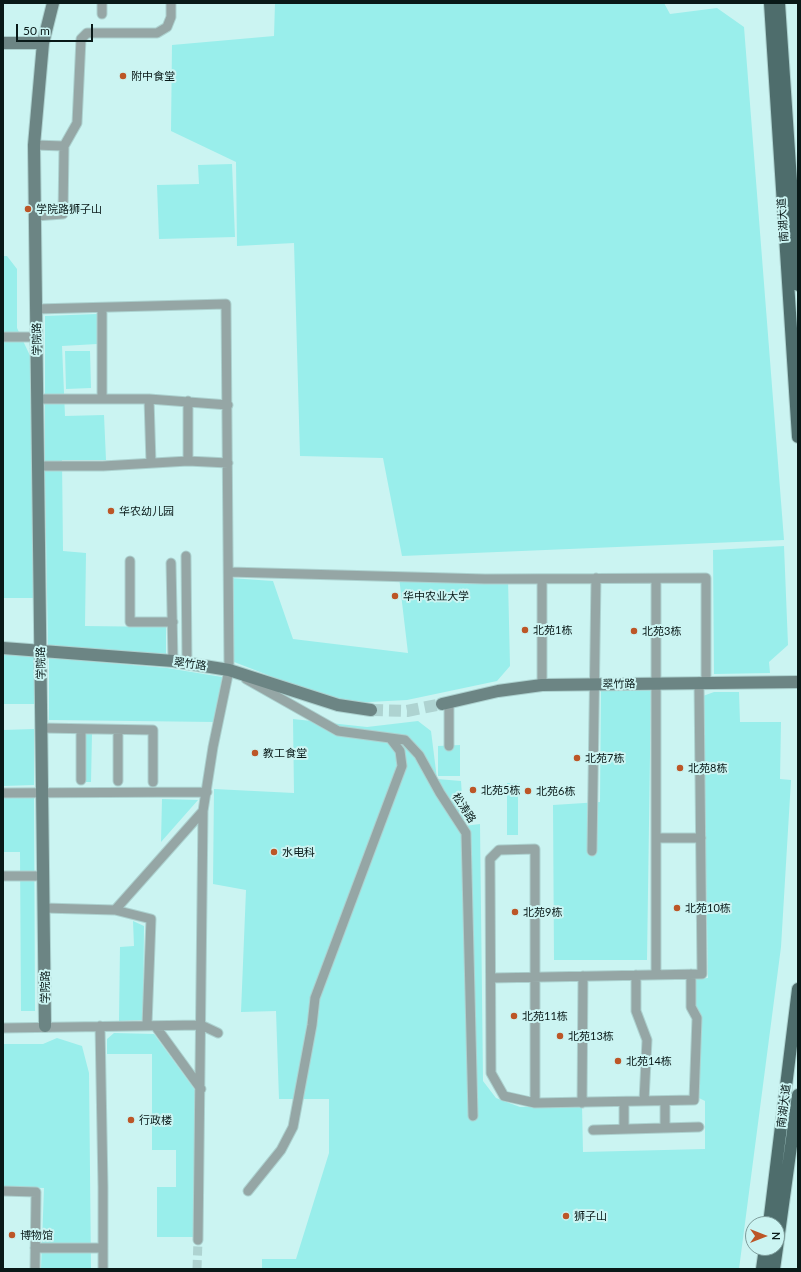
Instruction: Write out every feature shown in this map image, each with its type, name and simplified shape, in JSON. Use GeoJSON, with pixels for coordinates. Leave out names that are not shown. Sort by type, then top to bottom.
{"type":"FeatureCollection","features":[{"type":"Feature","properties":{"kind":"main road","name":"南湖大道"},"geometry":{"type":"LineString","coordinates":[[770,3],[798,436]]}},
{"type":"Feature","properties":{"kind":"main road","name":"南湖大道"},"geometry":{"type":"LineString","coordinates":[[779,3],[798,285]]}},
{"type":"Feature","properties":{"kind":"main road","name":"南湖大道"},"geometry":{"type":"LineString","coordinates":[[769,1216],[798,989]]}},
{"type":"Feature","properties":{"kind":"main road","name":"南湖大道"},"geometry":{"type":"LineString","coordinates":[[781,1216],[798,1096]]}},
{"type":"Feature","properties":{"kind":"main road"},"geometry":{"type":"LineString","coordinates":[[762,1269],[764,1256]]}},
{"type":"Feature","properties":{"kind":"main road","name":"南湖大道"},"geometry":{"type":"LineString","coordinates":[[774,1269],[776,1256]]}},
{"type":"Feature","properties":{"kind":"street","name":"学院路"},"geometry":{"type":"LineString","coordinates":[[45,1026],[41,651],[34,260],[36,216],[34,145],[43,42],[53,3]]}},
{"type":"Feature","properties":{"kind":"street"},"geometry":{"type":"LineString","coordinates":[[102,3],[102,14]]}},
{"type":"Feature","properties":{"kind":"street"},"geometry":{"type":"LineString","coordinates":[[36,216],[64,214],[64,146],[77,123],[81,39],[87,33],[157,33],[167,27],[171,17],[171,3]]}},
{"type":"Feature","properties":{"kind":"street"},"geometry":{"type":"LineString","coordinates":[[3,43],[43,42]]}},
{"type":"Feature","properties":{"kind":"street"},"geometry":{"type":"LineString","coordinates":[[34,145],[64,146]]}},
{"type":"Feature","properties":{"kind":"street"},"geometry":{"type":"LineString","coordinates":[[36,309],[226,304],[229,670],[213,747],[203,811],[201,1090],[198,1240]]}},
{"type":"Feature","properties":{"kind":"street"},"geometry":{"type":"LineString","coordinates":[[102,308],[102,399]]}},
{"type":"Feature","properties":{"kind":"street"},"geometry":{"type":"LineString","coordinates":[[3,337],[36,337]]}},
{"type":"Feature","properties":{"kind":"street"},"geometry":{"type":"LineString","coordinates":[[37,399],[149,399],[228,405]]}},
{"type":"Feature","properties":{"kind":"street"},"geometry":{"type":"LineString","coordinates":[[149,399],[151,463]]}},
{"type":"Feature","properties":{"kind":"street"},"geometry":{"type":"LineString","coordinates":[[188,401],[188,461]]}},
{"type":"Feature","properties":{"kind":"street"},"geometry":{"type":"LineString","coordinates":[[38,466],[103,466],[188,461],[228,463]]}},
{"type":"Feature","properties":{"kind":"street"},"geometry":{"type":"LineString","coordinates":[[186,556],[187,663]]}},
{"type":"Feature","properties":{"kind":"street"},"geometry":{"type":"LineString","coordinates":[[130,561],[130,622],[173,622]]}},
{"type":"Feature","properties":{"kind":"street"},"geometry":{"type":"LineString","coordinates":[[171,563],[173,661]]}},
{"type":"Feature","properties":{"kind":"street"},"geometry":{"type":"LineString","coordinates":[[229,572],[542,579],[706,578],[702,682],[702,974],[491,978]]}},
{"type":"Feature","properties":{"kind":"street"},"geometry":{"type":"LineString","coordinates":[[592,851],[596,578]]}},
{"type":"Feature","properties":{"kind":"street"},"geometry":{"type":"LineString","coordinates":[[542,579],[542,685]]}},
{"type":"Feature","properties":{"kind":"street"},"geometry":{"type":"LineString","coordinates":[[656,579],[656,975]]}},
{"type":"Feature","properties":{"kind":"street","name":"翠竹路"},"geometry":{"type":"LineString","coordinates":[[3,648],[173,661],[229,670],[338,705],[371,710]]}},
{"type":"Feature","properties":{"kind":"street","name":"松涛路"},"geometry":{"type":"LineString","coordinates":[[229,670],[338,731],[405,740],[419,755],[440,793],[466,833],[473,1116]]}},
{"type":"Feature","properties":{"kind":"street","name":"翠竹路"},"geometry":{"type":"LineString","coordinates":[[446,703],[498,691],[542,685],[798,682]]}},
{"type":"Feature","properties":{"kind":"street"},"geometry":{"type":"LineString","coordinates":[[446,703],[449,746]]}},
{"type":"Feature","properties":{"kind":"street"},"geometry":{"type":"LineString","coordinates":[[42,728],[153,730],[153,782]]}},
{"type":"Feature","properties":{"kind":"street"},"geometry":{"type":"LineString","coordinates":[[81,729],[81,780]]}},
{"type":"Feature","properties":{"kind":"street"},"geometry":{"type":"LineString","coordinates":[[118,730],[118,782]]}},
{"type":"Feature","properties":{"kind":"street"},"geometry":{"type":"LineString","coordinates":[[248,1191],[281,1150],[293,1127],[312,1025],[315,998],[402,766],[400,751],[390,738]]}},
{"type":"Feature","properties":{"kind":"street"},"geometry":{"type":"LineString","coordinates":[[3,793],[207,792]]}},
{"type":"Feature","properties":{"kind":"street"},"geometry":{"type":"LineString","coordinates":[[115,910],[203,811]]}},
{"type":"Feature","properties":{"kind":"street"},"geometry":{"type":"LineString","coordinates":[[656,838],[701,838]]}},
{"type":"Feature","properties":{"kind":"street"},"geometry":{"type":"LineString","coordinates":[[535,1103],[535,849],[499,850],[490,859],[491,1073],[504,1096],[535,1103],[694,1100],[697,1018],[691,1008],[692,974]]}},
{"type":"Feature","properties":{"kind":"street"},"geometry":{"type":"LineString","coordinates":[[3,876],[44,876]]}},
{"type":"Feature","properties":{"kind":"street"},"geometry":{"type":"LineString","coordinates":[[44,908],[115,910],[151,919],[152,1026],[201,1090]]}},
{"type":"Feature","properties":{"kind":"street"},"geometry":{"type":"LineString","coordinates":[[636,975],[636,1011],[646,1040],[644,1101]]}},
{"type":"Feature","properties":{"kind":"street"},"geometry":{"type":"LineString","coordinates":[[582,1103],[583,976]]}},
{"type":"Feature","properties":{"kind":"street"},"geometry":{"type":"LineString","coordinates":[[3,1028],[45,1026],[201,1025],[218,1033]]}},
{"type":"Feature","properties":{"kind":"street"},"geometry":{"type":"LineString","coordinates":[[100,1026],[103,1269]]}},
{"type":"Feature","properties":{"kind":"street"},"geometry":{"type":"LineString","coordinates":[[665,1101],[665,1128]]}},
{"type":"Feature","properties":{"kind":"street"},"geometry":{"type":"LineString","coordinates":[[624,1102],[624,1129]]}},
{"type":"Feature","properties":{"kind":"street"},"geometry":{"type":"LineString","coordinates":[[593,1130],[698,1127]]}},
{"type":"Feature","properties":{"kind":"street"},"geometry":{"type":"LineString","coordinates":[[3,1191],[36,1192],[35,1269]]}},
{"type":"Feature","properties":{"kind":"street"},"geometry":{"type":"LineString","coordinates":[[35,1248],[103,1248]]}},
{"type":"Feature","properties":{"kind":"shaded area"},"geometry":{"type":"Polygon","coordinates":[[[275,3],[664,3],[670,14],[717,8],[744,27],[784,540],[402,556],[383,458],[300,456],[294,243],[237,246],[236,162],[171,131],[172,45],[274,36],[275,3]]]}},
{"type":"Feature","properties":{"kind":"shaded area"},"geometry":{"type":"Polygon","coordinates":[[[232,164],[235,237],[159,239],[157,185],[199,184],[198,165],[232,164]]]}},
{"type":"Feature","properties":{"kind":"shaded area"},"geometry":{"type":"Polygon","coordinates":[[[3,256],[7,256],[17,269],[17,328],[32,360],[37,598],[3,598],[3,256]]]}},
{"type":"Feature","properties":{"kind":"shaded area"},"geometry":{"type":"Polygon","coordinates":[[[97,314],[97,344],[62,346],[65,416],[104,415],[106,460],[62,460],[63,551],[86,553],[85,626],[166,627],[166,654],[48,645],[45,481],[45,316],[97,314]]]}},
{"type":"Feature","properties":{"kind":"shaded area"},"geometry":{"type":"Polygon","coordinates":[[[65,351],[90,351],[91,388],[66,389],[65,351]]]}},
{"type":"Feature","properties":{"kind":"shaded area"},"geometry":{"type":"Polygon","coordinates":[[[784,546],[788,645],[769,662],[770,673],[714,674],[713,550],[784,546]]]}},
{"type":"Feature","properties":{"kind":"shaded area"},"geometry":{"type":"Polygon","coordinates":[[[399,577],[508,579],[510,666],[497,681],[407,700],[350,703],[309,691],[229,660],[230,578],[273,581],[293,639],[408,653],[399,577]]]}},
{"type":"Feature","properties":{"kind":"shaded area"},"geometry":{"type":"Polygon","coordinates":[[[3,652],[37,655],[37,704],[3,704],[3,652]]]}},
{"type":"Feature","properties":{"kind":"shaded area"},"geometry":{"type":"Polygon","coordinates":[[[49,658],[167,668],[222,677],[215,722],[49,720],[49,658]]]}},
{"type":"Feature","properties":{"kind":"shaded area"},"geometry":{"type":"Polygon","coordinates":[[[651,686],[647,960],[554,960],[553,805],[600,802],[601,687],[651,686]]]}},
{"type":"Feature","properties":{"kind":"shaded area"},"geometry":{"type":"Polygon","coordinates":[[[714,692],[739,692],[740,722],[781,722],[780,779],[791,780],[781,947],[739,1269],[262,1269],[262,1259],[296,1259],[329,1153],[329,1099],[279,1099],[276,1011],[241,1012],[246,890],[213,884],[214,789],[294,793],[293,719],[367,727],[418,721],[431,731],[437,779],[461,781],[464,826],[480,824],[483,1081],[496,1098],[520,1107],[582,1105],[583,1152],[705,1149],[705,1101],[699,1098],[701,1016],[695,1007],[695,979],[708,978],[703,696],[714,692]]]}},
{"type":"Feature","properties":{"kind":"shaded area"},"geometry":{"type":"Polygon","coordinates":[[[34,729],[34,785],[3,786],[3,730],[34,729]]]}},
{"type":"Feature","properties":{"kind":"shaded area"},"geometry":{"type":"Polygon","coordinates":[[[85,734],[92,734],[91,782],[84,782],[85,734]]]}},
{"type":"Feature","properties":{"kind":"shaded area"},"geometry":{"type":"Polygon","coordinates":[[[460,745],[460,776],[438,776],[438,746],[460,745]]]}},
{"type":"Feature","properties":{"kind":"shaded area"},"geometry":{"type":"Polygon","coordinates":[[[507,783],[518,783],[518,835],[507,835],[507,783]]]}},
{"type":"Feature","properties":{"kind":"shaded area"},"geometry":{"type":"Polygon","coordinates":[[[3,797],[34,797],[35,1011],[21,1011],[20,852],[3,852],[3,797]]]}},
{"type":"Feature","properties":{"kind":"shaded area"},"geometry":{"type":"Polygon","coordinates":[[[162,799],[198,800],[161,842],[162,799]]]}},
{"type":"Feature","properties":{"kind":"shaded area"},"geometry":{"type":"Polygon","coordinates":[[[133,921],[144,926],[143,1020],[119,1021],[120,947],[134,946],[133,921]]]}},
{"type":"Feature","properties":{"kind":"shaded area"},"geometry":{"type":"Polygon","coordinates":[[[114,1033],[154,1034],[195,1090],[194,1237],[157,1237],[157,1187],[176,1187],[176,1150],[152,1150],[152,1054],[107,1054],[107,1039],[114,1033]]]}},
{"type":"Feature","properties":{"kind":"shaded area"},"geometry":{"type":"Polygon","coordinates":[[[57,1038],[82,1046],[89,1073],[91,1269],[41,1269],[44,1188],[3,1187],[3,1044],[43,1044],[57,1038]]]}},
{"type":"Feature","properties":{"kind":"tunnel"},"geometry":{"type":"LineString","coordinates":[[371,710],[407,711],[442,704]]}},
{"type":"Feature","properties":{"kind":"tunnel"},"geometry":{"type":"LineString","coordinates":[[197,1269],[198,1240]]}},
{"type":"Feature","properties":{"kind":"place","name":"附中食堂"},"geometry":{"type":"Point","coordinates":[123,76]}},
{"type":"Feature","properties":{"kind":"place","name":"学院路狮子山"},"geometry":{"type":"Point","coordinates":[28,209]}},
{"type":"Feature","properties":{"kind":"place","name":"华农幼儿园"},"geometry":{"type":"Point","coordinates":[111,511]}},
{"type":"Feature","properties":{"kind":"place","name":"华中农业大学"},"geometry":{"type":"Point","coordinates":[395,596]}},
{"type":"Feature","properties":{"kind":"place","name":"北苑1栋"},"geometry":{"type":"Point","coordinates":[525,630]}},
{"type":"Feature","properties":{"kind":"place","name":"北苑3栋"},"geometry":{"type":"Point","coordinates":[634,631]}},
{"type":"Feature","properties":{"kind":"place","name":"教工食堂"},"geometry":{"type":"Point","coordinates":[255,753]}},
{"type":"Feature","properties":{"kind":"place","name":"北苑7栋"},"geometry":{"type":"Point","coordinates":[577,758]}},
{"type":"Feature","properties":{"kind":"place","name":"北苑8栋"},"geometry":{"type":"Point","coordinates":[680,768]}},
{"type":"Feature","properties":{"kind":"place","name":"北苑5栋"},"geometry":{"type":"Point","coordinates":[473,790]}},
{"type":"Feature","properties":{"kind":"place","name":"北苑6栋"},"geometry":{"type":"Point","coordinates":[528,791]}},
{"type":"Feature","properties":{"kind":"place","name":"水电科"},"geometry":{"type":"Point","coordinates":[274,852]}},
{"type":"Feature","properties":{"kind":"place","name":"北苑10栋"},"geometry":{"type":"Point","coordinates":[677,908]}},
{"type":"Feature","properties":{"kind":"place","name":"北苑9栋"},"geometry":{"type":"Point","coordinates":[515,912]}},
{"type":"Feature","properties":{"kind":"place","name":"北苑11栋"},"geometry":{"type":"Point","coordinates":[514,1016]}},
{"type":"Feature","properties":{"kind":"place","name":"北苑13栋"},"geometry":{"type":"Point","coordinates":[560,1036]}},
{"type":"Feature","properties":{"kind":"place","name":"北苑14栋"},"geometry":{"type":"Point","coordinates":[618,1061]}},
{"type":"Feature","properties":{"kind":"place","name":"行政楼"},"geometry":{"type":"Point","coordinates":[131,1120]}},
{"type":"Feature","properties":{"kind":"place","name":"狮子山"},"geometry":{"type":"Point","coordinates":[566,1216]}},
{"type":"Feature","properties":{"kind":"place","name":"博物馆"},"geometry":{"type":"Point","coordinates":[12,1235]}}]}
